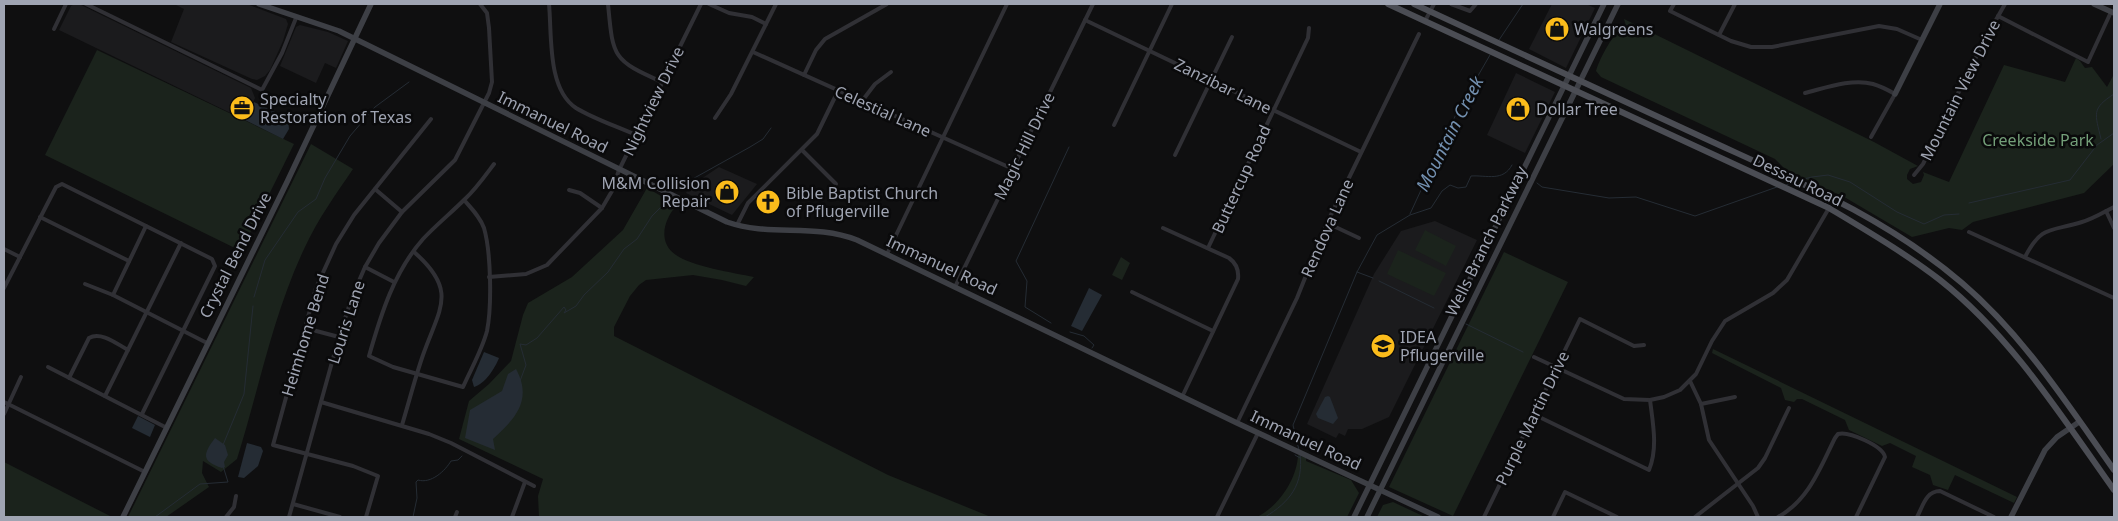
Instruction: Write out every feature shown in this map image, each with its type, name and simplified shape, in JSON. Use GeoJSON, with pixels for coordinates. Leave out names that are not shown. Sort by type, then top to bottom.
{"type":"FeatureCollection","features":[{"type":"Feature","properties":{"kind":"main road","name":"Dessau Road"},"geometry":{"type":"LineString","coordinates":[[1388,4],[1829,208],[1894,247],[1941,281],[1974,312],[2013,354],[2070,428],[2114,490]]}},
{"type":"Feature","properties":{"kind":"main road","name":"Dessau Road"},"geometry":{"type":"LineString","coordinates":[[1414,4],[1834,197],[1908,241],[1964,285],[2021,344],[2114,470]]}},
{"type":"Feature","properties":{"kind":"main road"},"geometry":{"type":"LineString","coordinates":[[1829,208],[1834,197]]}},
{"type":"Feature","properties":{"kind":"street"},"geometry":{"type":"LineString","coordinates":[[54,28],[66,4]]}},
{"type":"Feature","properties":{"kind":"street"},"geometry":{"type":"LineString","coordinates":[[86,4],[262,90],[282,53],[296,18]]}},
{"type":"Feature","properties":{"kind":"street","name":"Immanuel Road"},"geometry":{"type":"LineString","coordinates":[[259,4],[330,28],[356,40],[714,217],[737,226],[767,230],[832,232],[856,240],[1258,433],[1438,517]]}},
{"type":"Feature","properties":{"kind":"street","name":"Crystal Bend Drive"},"geometry":{"type":"LineString","coordinates":[[123,517],[356,40],[371,4]]}},
{"type":"Feature","properties":{"kind":"street","name":"Louris Lane"},"geometry":{"type":"LineString","coordinates":[[289,517],[339,337],[365,267],[402,212],[455,160],[485,104],[492,82],[487,13],[480,4]]}},
{"type":"Feature","properties":{"kind":"street"},"geometry":{"type":"LineString","coordinates":[[549,4],[554,66],[561,92],[578,109],[636,135]]}},
{"type":"Feature","properties":{"kind":"street"},"geometry":{"type":"LineString","coordinates":[[608,4],[611,38],[618,55],[632,68],[662,82]]}},
{"type":"Feature","properties":{"kind":"street","name":"Nightview Drive"},"geometry":{"type":"LineString","coordinates":[[489,277],[526,274],[547,265],[602,208],[612,191],[619,170],[701,4]]}},
{"type":"Feature","properties":{"kind":"street"},"geometry":{"type":"LineString","coordinates":[[709,4],[729,13],[752,17],[766,24]]}},
{"type":"Feature","properties":{"kind":"street"},"geometry":{"type":"LineString","coordinates":[[715,118],[732,94],[776,4]]}},
{"type":"Feature","properties":{"kind":"street"},"geometry":{"type":"LineString","coordinates":[[804,75],[816,50],[825,39],[887,4]]}},
{"type":"Feature","properties":{"kind":"street"},"geometry":{"type":"LineString","coordinates":[[886,254],[1007,4]]}},
{"type":"Feature","properties":{"kind":"street","name":"Magic Hill Drive"},"geometry":{"type":"LineString","coordinates":[[955,288],[1093,4]]}},
{"type":"Feature","properties":{"kind":"street"},"geometry":{"type":"LineString","coordinates":[[1114,125],[1172,4]]}},
{"type":"Feature","properties":{"kind":"street"},"geometry":{"type":"LineString","coordinates":[[1425,21],[1434,4]]}},
{"type":"Feature","properties":{"kind":"street"},"geometry":{"type":"LineString","coordinates":[[1451,4],[1470,11],[1476,4]]}},
{"type":"Feature","properties":{"kind":"street","name":"Wells Branch Parkway"},"geometry":{"type":"LineString","coordinates":[[1354,517],[1604,4]]}},
{"type":"Feature","properties":{"kind":"street","name":"Wells Branch Parkway"},"geometry":{"type":"LineString","coordinates":[[1367,517],[1618,4]]}},
{"type":"Feature","properties":{"kind":"street"},"geometry":{"type":"LineString","coordinates":[[1674,4],[1670,11],[1741,45],[1761,48],[1879,26],[1897,29],[1922,40]]}},
{"type":"Feature","properties":{"kind":"street"},"geometry":{"type":"LineString","coordinates":[[1719,35],[1736,4]]}},
{"type":"Feature","properties":{"kind":"street"},"geometry":{"type":"LineString","coordinates":[[1871,137],[1895,94],[1940,4]]}},
{"type":"Feature","properties":{"kind":"street","name":"Mountain View Drive"},"geometry":{"type":"LineString","coordinates":[[1914,175],[1924,164],[1984,41],[2005,4]]}},
{"type":"Feature","properties":{"kind":"street"},"geometry":{"type":"LineString","coordinates":[[1998,16],[2088,62],[2113,13],[2094,4]]}},
{"type":"Feature","properties":{"kind":"street"},"geometry":{"type":"LineString","coordinates":[[1600,13],[1611,19]]}},
{"type":"Feature","properties":{"kind":"street","name":"Zanzibar Lane"},"geometry":{"type":"LineString","coordinates":[[1085,20],[1361,152]]}},
{"type":"Feature","properties":{"kind":"street","name":"Buttercup Road"},"geometry":{"type":"LineString","coordinates":[[1208,248],[1308,38],[1308,28]]}},
{"type":"Feature","properties":{"kind":"street","name":"Rendova Lane"},"geometry":{"type":"LineString","coordinates":[[1237,423],[1297,298],[1328,223],[1361,152],[1419,34]]}},
{"type":"Feature","properties":{"kind":"street"},"geometry":{"type":"LineString","coordinates":[[1175,155],[1232,37]]}},
{"type":"Feature","properties":{"kind":"street","name":"Celestial Lane"},"geometry":{"type":"LineString","coordinates":[[753,52],[1013,169]]}},
{"type":"Feature","properties":{"kind":"street"},"geometry":{"type":"LineString","coordinates":[[862,102],[875,84],[891,72]]}},
{"type":"Feature","properties":{"kind":"street"},"geometry":{"type":"LineString","coordinates":[[1805,93],[1850,83],[1865,82],[1895,94]]}},
{"type":"Feature","properties":{"kind":"street"},"geometry":{"type":"LineString","coordinates":[[737,226],[748,203],[817,134],[838,91]]}},
{"type":"Feature","properties":{"kind":"street","name":"Heimhome Bend"},"geometry":{"type":"LineString","coordinates":[[366,517],[378,476],[353,466],[273,445],[316,288],[326,264],[354,215],[431,120]]}},
{"type":"Feature","properties":{"kind":"street"},"geometry":{"type":"LineString","coordinates":[[1533,148],[1544,154]]}},
{"type":"Feature","properties":{"kind":"street"},"geometry":{"type":"LineString","coordinates":[[802,150],[836,184]]}},
{"type":"Feature","properties":{"kind":"street"},"geometry":{"type":"LineString","coordinates":[[464,200],[478,216],[484,227],[491,301],[486,331],[463,387],[393,367],[369,356],[394,282],[422,240],[464,200],[494,164]]}},
{"type":"Feature","properties":{"kind":"street"},"geometry":{"type":"LineString","coordinates":[[4,288],[56,187],[62,184],[214,260],[215,266],[142,414]]}},
{"type":"Feature","properties":{"kind":"street"},"geometry":{"type":"LineString","coordinates":[[375,189],[402,212]]}},
{"type":"Feature","properties":{"kind":"street"},"geometry":{"type":"LineString","coordinates":[[570,190],[580,193],[602,208]]}},
{"type":"Feature","properties":{"kind":"street"},"geometry":{"type":"LineString","coordinates":[[2025,257],[2036,238],[2045,232],[2081,222],[2114,207]]}},
{"type":"Feature","properties":{"kind":"street"},"geometry":{"type":"LineString","coordinates":[[1534,356],[1624,399],[1650,400],[1664,397],[1680,390],[1690,381],[1725,321],[1773,293],[1787,280],[1829,208]]}},
{"type":"Feature","properties":{"kind":"street"},"geometry":{"type":"LineString","coordinates":[[2106,211],[2114,228]]}},
{"type":"Feature","properties":{"kind":"street"},"geometry":{"type":"LineString","coordinates":[[40,217],[129,261]]}},
{"type":"Feature","properties":{"kind":"street"},"geometry":{"type":"LineString","coordinates":[[1328,223],[1359,238]]}},
{"type":"Feature","properties":{"kind":"street"},"geometry":{"type":"LineString","coordinates":[[113,295],[146,226]]}},
{"type":"Feature","properties":{"kind":"street"},"geometry":{"type":"LineString","coordinates":[[1163,228],[1229,258],[1237,269],[1238,279],[1182,396]]}},
{"type":"Feature","properties":{"kind":"street"},"geometry":{"type":"LineString","coordinates":[[1969,232],[2114,298]]}},
{"type":"Feature","properties":{"kind":"street"},"geometry":{"type":"LineString","coordinates":[[1489,238],[1500,244]]}},
{"type":"Feature","properties":{"kind":"street"},"geometry":{"type":"LineString","coordinates":[[105,396],[181,243]]}},
{"type":"Feature","properties":{"kind":"street"},"geometry":{"type":"LineString","coordinates":[[4,249],[20,257]]}},
{"type":"Feature","properties":{"kind":"street"},"geometry":{"type":"LineString","coordinates":[[402,425],[416,374],[440,313],[442,300],[437,276],[414,252]]}},
{"type":"Feature","properties":{"kind":"street"},"geometry":{"type":"LineString","coordinates":[[365,267],[394,282]]}},
{"type":"Feature","properties":{"kind":"street"},"geometry":{"type":"LineString","coordinates":[[85,284],[113,295],[207,342]]}},
{"type":"Feature","properties":{"kind":"street"},"geometry":{"type":"LineString","coordinates":[[1132,292],[1213,331]]}},
{"type":"Feature","properties":{"kind":"street"},"geometry":{"type":"LineString","coordinates":[[1451,317],[1462,322]]}},
{"type":"Feature","properties":{"kind":"street","name":"Purple Martin Drive"},"geometry":{"type":"LineString","coordinates":[[1484,517],[1580,319],[1634,346],[1644,345]]}},
{"type":"Feature","properties":{"kind":"street"},"geometry":{"type":"LineString","coordinates":[[305,328],[339,337]]}},
{"type":"Feature","properties":{"kind":"street"},"geometry":{"type":"LineString","coordinates":[[69,378],[89,338],[97,335],[128,350]]}},
{"type":"Feature","properties":{"kind":"street"},"geometry":{"type":"LineString","coordinates":[[48,368],[167,428]]}},
{"type":"Feature","properties":{"kind":"street"},"geometry":{"type":"LineString","coordinates":[[4,414],[21,377]]}},
{"type":"Feature","properties":{"kind":"street"},"geometry":{"type":"LineString","coordinates":[[1690,381],[1701,404],[1709,440],[1739,484],[1758,517]]}},
{"type":"Feature","properties":{"kind":"street"},"geometry":{"type":"LineString","coordinates":[[1701,404],[1735,397]]}},
{"type":"Feature","properties":{"kind":"street"},"geometry":{"type":"LineString","coordinates":[[1533,414],[1649,470],[1653,461],[1655,445],[1650,400]]}},
{"type":"Feature","properties":{"kind":"street"},"geometry":{"type":"LineString","coordinates":[[4,402],[145,472]]}},
{"type":"Feature","properties":{"kind":"street"},"geometry":{"type":"LineString","coordinates":[[321,402],[402,425],[452,443],[534,486]]}},
{"type":"Feature","properties":{"kind":"street"},"geometry":{"type":"LineString","coordinates":[[1695,517],[1750,475],[1765,458],[1789,408]]}},
{"type":"Feature","properties":{"kind":"street"},"geometry":{"type":"LineString","coordinates":[[2011,517],[2045,450],[2070,428],[2080,422]]}},
{"type":"Feature","properties":{"kind":"street"},"geometry":{"type":"LineString","coordinates":[[1217,517],[1258,433]]}},
{"type":"Feature","properties":{"kind":"street"},"geometry":{"type":"LineString","coordinates":[[1778,517],[1796,504],[1812,486],[1835,438],[1838,434],[1847,433],[1881,449],[1885,457],[1856,517]]}},
{"type":"Feature","properties":{"kind":"street"},"geometry":{"type":"LineString","coordinates":[[512,517],[525,482]]}},
{"type":"Feature","properties":{"kind":"street"},"geometry":{"type":"LineString","coordinates":[[1917,517],[1928,494],[1940,491],[1994,517]]}},
{"type":"Feature","properties":{"kind":"street"},"geometry":{"type":"LineString","coordinates":[[1553,517],[1565,492],[1617,517]]}},
{"type":"Feature","properties":{"kind":"street"},"geometry":{"type":"LineString","coordinates":[[226,517],[234,508],[236,496]]}},
{"type":"Feature","properties":{"kind":"street"},"geometry":{"type":"LineString","coordinates":[[293,504],[340,517]]}},
{"type":"Feature","properties":{"kind":"shaded area"},"geometry":{"type":"Polygon","coordinates":[[[79,4],[251,88],[255,98],[245,120],[59,30],[71,6],[79,4]]]}},
{"type":"Feature","properties":{"kind":"shaded area"},"geometry":{"type":"Polygon","coordinates":[[[174,4],[247,4],[286,19],[288,24],[283,41],[270,70],[265,76],[257,80],[252,79],[171,42],[184,9],[174,4]]]}},
{"type":"Feature","properties":{"kind":"shaded area"},"geometry":{"type":"Polygon","coordinates":[[[1552,4],[1586,4],[1595,8],[1566,68],[1529,49],[1552,4]]]}},
{"type":"Feature","properties":{"kind":"shaded area"},"geometry":{"type":"Polygon","coordinates":[[[300,25],[328,32],[348,41],[336,68],[325,63],[316,83],[280,66],[296,27],[300,25]]]}},
{"type":"Feature","properties":{"kind":"shaded area"},"geometry":{"type":"Polygon","coordinates":[[[1516,73],[1555,92],[1525,153],[1487,135],[1516,73]]]}},
{"type":"Feature","properties":{"kind":"shaded area"},"geometry":{"type":"Polygon","coordinates":[[[254,102],[288,118],[289,129],[283,139],[245,120],[254,102]]]}},
{"type":"Feature","properties":{"kind":"shaded area"},"geometry":{"type":"Polygon","coordinates":[[[719,167],[757,184],[732,215],[686,193],[689,187],[719,167]]]}},
{"type":"Feature","properties":{"kind":"shaded area","name":"IDEA Pflugerville"},"geometry":{"type":"Polygon","coordinates":[[[1435,221],[1477,240],[1389,417],[1362,429],[1348,429],[1345,436],[1339,433],[1336,438],[1307,424],[1374,274],[1401,231],[1435,221]]]}},
{"type":"Feature","properties":{"kind":"shaded area"},"geometry":{"type":"Polygon","coordinates":[[[1089,288],[1102,295],[1082,331],[1071,326],[1089,288]]]}},
{"type":"Feature","properties":{"kind":"shaded area"},"geometry":{"type":"Polygon","coordinates":[[[484,352],[499,358],[486,379],[474,387],[472,380],[484,352]]]}},
{"type":"Feature","properties":{"kind":"shaded area"},"geometry":{"type":"Polygon","coordinates":[[[516,369],[523,390],[522,399],[514,416],[493,439],[495,450],[465,438],[470,410],[502,391],[508,374],[516,369]]]}},
{"type":"Feature","properties":{"kind":"shaded area"},"geometry":{"type":"Polygon","coordinates":[[[1328,396],[1338,418],[1333,424],[1318,418],[1316,414],[1325,397],[1328,396]]]}},
{"type":"Feature","properties":{"kind":"shaded area"},"geometry":{"type":"Polygon","coordinates":[[[138,416],[155,425],[150,437],[132,428],[138,416]]]}},
{"type":"Feature","properties":{"kind":"shaded area"},"geometry":{"type":"Polygon","coordinates":[[[215,438],[225,445],[228,455],[224,462],[225,467],[222,468],[210,463],[206,456],[208,448],[215,438]]]}},
{"type":"Feature","properties":{"kind":"shaded area"},"geometry":{"type":"Polygon","coordinates":[[[247,443],[261,447],[263,451],[258,466],[244,478],[238,477],[247,443]]]}},
{"type":"Feature","properties":{"kind":"green space","name":"Creekside Park"},"geometry":{"type":"Polygon","coordinates":[[[1624,19],[1874,142],[1918,166],[1910,169],[1907,175],[1907,179],[1913,184],[1921,182],[1924,175],[1923,172],[1949,182],[2004,65],[2065,82],[2076,58],[2085,68],[2092,67],[2107,87],[2114,74],[2114,164],[2084,193],[1973,222],[1962,230],[1949,228],[1912,237],[1846,198],[1786,170],[1775,159],[1601,77],[1596,71],[1612,39],[1626,26],[1624,19]]]}},
{"type":"Feature","properties":{"kind":"green space"},"geometry":{"type":"Polygon","coordinates":[[[97,50],[294,144],[241,251],[45,155],[97,50]]]}},
{"type":"Feature","properties":{"kind":"green space"},"geometry":{"type":"Polygon","coordinates":[[[311,144],[353,169],[316,227],[294,272],[275,325],[237,459],[221,472],[203,461],[202,473],[209,487],[166,517],[128,517],[311,144]]]}},
{"type":"Feature","properties":{"kind":"green space"},"geometry":{"type":"Polygon","coordinates":[[[647,188],[677,205],[672,211],[664,230],[666,244],[676,255],[702,266],[754,277],[746,286],[693,275],[646,280],[630,296],[614,327],[614,336],[888,475],[991,517],[539,517],[538,496],[543,479],[459,439],[469,401],[511,361],[528,303],[572,277],[623,230],[647,188]]]}},
{"type":"Feature","properties":{"kind":"green space"},"geometry":{"type":"Polygon","coordinates":[[[1425,230],[1456,246],[1446,266],[1415,250],[1425,230]]]}},
{"type":"Feature","properties":{"kind":"green space"},"geometry":{"type":"Polygon","coordinates":[[[1398,250],[1446,273],[1434,296],[1387,274],[1398,250]]]}},
{"type":"Feature","properties":{"kind":"green space"},"geometry":{"type":"Polygon","coordinates":[[[1504,252],[1568,282],[1453,516],[1389,487],[1504,252]]]}},
{"type":"Feature","properties":{"kind":"green space"},"geometry":{"type":"Polygon","coordinates":[[[1121,257],[1130,263],[1122,280],[1112,275],[1121,257]]]}},
{"type":"Feature","properties":{"kind":"green space"},"geometry":{"type":"Polygon","coordinates":[[[1713,349],[2017,497],[2014,503],[1955,475],[1948,490],[1933,485],[1930,475],[1912,467],[1916,456],[1890,443],[1882,446],[1849,430],[1845,420],[1802,399],[1797,399],[1794,402],[1785,400],[1781,388],[1712,353],[1713,349]]]}},
{"type":"Feature","properties":{"kind":"green space"},"geometry":{"type":"Polygon","coordinates":[[[1298,455],[1306,458],[1306,461],[1351,480],[1359,493],[1347,517],[1257,517],[1273,506],[1285,491],[1294,473],[1298,455]]]}},
{"type":"Feature","properties":{"kind":"green space"},"geometry":{"type":"Polygon","coordinates":[[[4,462],[112,517],[4,517],[4,462]]]}},
{"type":"Feature","properties":{"kind":"green space"},"geometry":{"type":"Polygon","coordinates":[[[1393,502],[1425,517],[1377,517],[1383,505],[1393,502]]]}},
{"type":"Feature","properties":{"kind":"waterway","name":"Mountain Creek"},"geometry":{"type":"LineString","coordinates":[[1499,40],[1523,4]]}},
{"type":"Feature","properties":{"kind":"waterway","name":"Mountain Creek"},"geometry":{"type":"LineString","coordinates":[[1410,214],[1457,112],[1490,55]]}},
{"type":"Feature","properties":{"kind":"waterway"},"geometry":{"type":"LineString","coordinates":[[254,297],[265,260],[298,212],[316,199],[325,178],[350,136],[375,107],[409,82]]}},
{"type":"Feature","properties":{"kind":"waterway"},"geometry":{"type":"LineString","coordinates":[[2101,139],[2096,117],[2098,108],[2114,94]]}},
{"type":"Feature","properties":{"kind":"waterway"},"geometry":{"type":"LineString","coordinates":[[671,191],[763,139],[771,128]]}},
{"type":"Feature","properties":{"kind":"waterway"},"geometry":{"type":"LineString","coordinates":[[1969,203],[2070,180],[2097,145],[2114,133]]}},
{"type":"Feature","properties":{"kind":"waterway"},"geometry":{"type":"LineString","coordinates":[[1051,323],[1025,307],[1027,281],[1016,261],[1069,147]]}},
{"type":"Feature","properties":{"kind":"waterway"},"geometry":{"type":"LineString","coordinates":[[1299,450],[1293,425],[1357,272],[1377,235],[1410,215],[1431,208],[1442,191],[1450,185],[1458,188],[1466,187],[1471,176],[1499,176],[1504,174],[1512,165]]}},
{"type":"Feature","properties":{"kind":"waterway"},"geometry":{"type":"LineString","coordinates":[[1800,180],[1828,175],[1850,182],[1897,212],[1924,224],[1944,215],[1959,214]]}},
{"type":"Feature","properties":{"kind":"waterway"},"geometry":{"type":"LineString","coordinates":[[1786,185],[1794,182]]}},
{"type":"Feature","properties":{"kind":"waterway"},"geometry":{"type":"LineString","coordinates":[[1537,183],[1542,187],[1609,198],[1636,197],[1695,216],[1777,187]]}},
{"type":"Feature","properties":{"kind":"waterway"},"geometry":{"type":"LineString","coordinates":[[520,381],[526,365],[520,344],[526,345],[537,338],[564,307],[566,310],[564,313],[576,306],[584,295],[608,272],[624,249],[637,239],[652,216],[664,204],[667,196]]}},
{"type":"Feature","properties":{"kind":"waterway"},"geometry":{"type":"LineString","coordinates":[[1357,272],[1373,278]]}},
{"type":"Feature","properties":{"kind":"waterway"},"geometry":{"type":"LineString","coordinates":[[1379,281],[1434,308]]}},
{"type":"Feature","properties":{"kind":"waterway"},"geometry":{"type":"LineString","coordinates":[[223,445],[244,394],[253,306]]}},
{"type":"Feature","properties":{"kind":"waterway"},"geometry":{"type":"LineString","coordinates":[[1466,324],[1523,352]]}},
{"type":"Feature","properties":{"kind":"waterway"},"geometry":{"type":"LineString","coordinates":[[1070,332],[1084,336],[1094,345],[1092,348]]}},
{"type":"Feature","properties":{"kind":"waterway"},"geometry":{"type":"LineString","coordinates":[[1265,517],[1282,505],[1293,491],[1300,474],[1300,454]]}},
{"type":"Feature","properties":{"kind":"waterway"},"geometry":{"type":"LineString","coordinates":[[1295,455],[1300,458]]}},
{"type":"Feature","properties":{"kind":"waterway"},"geometry":{"type":"LineString","coordinates":[[413,517],[417,498],[416,482],[433,478],[445,469],[451,461],[458,460],[462,456]]}},
{"type":"Feature","properties":{"kind":"waterway"},"geometry":{"type":"LineString","coordinates":[[155,517],[200,484],[228,482],[223,466]]}},
{"type":"Feature","properties":{"kind":"waterway"},"geometry":{"type":"LineString","coordinates":[[401,517],[407,517]]}},
{"type":"Feature","properties":{"kind":"place","name":"Walgreens"},"geometry":{"type":"Point","coordinates":[1557,29]}},
{"type":"Feature","properties":{"kind":"place","name":"Specialty Restoration of Texas"},"geometry":{"type":"Point","coordinates":[242,108]}},
{"type":"Feature","properties":{"kind":"place","name":"Dollar Tree"},"geometry":{"type":"Point","coordinates":[1518,109]}},
{"type":"Feature","properties":{"kind":"place","name":"M&M Collision Repair"},"geometry":{"type":"Point","coordinates":[727,192]}},
{"type":"Feature","properties":{"kind":"place","name":"Bible Baptist Church of Pflugerville"},"geometry":{"type":"Point","coordinates":[768,202]}},
{"type":"Feature","properties":{"kind":"place","name":"IDEA Pflugerville"},"geometry":{"type":"Point","coordinates":[1383,346]}}]}
